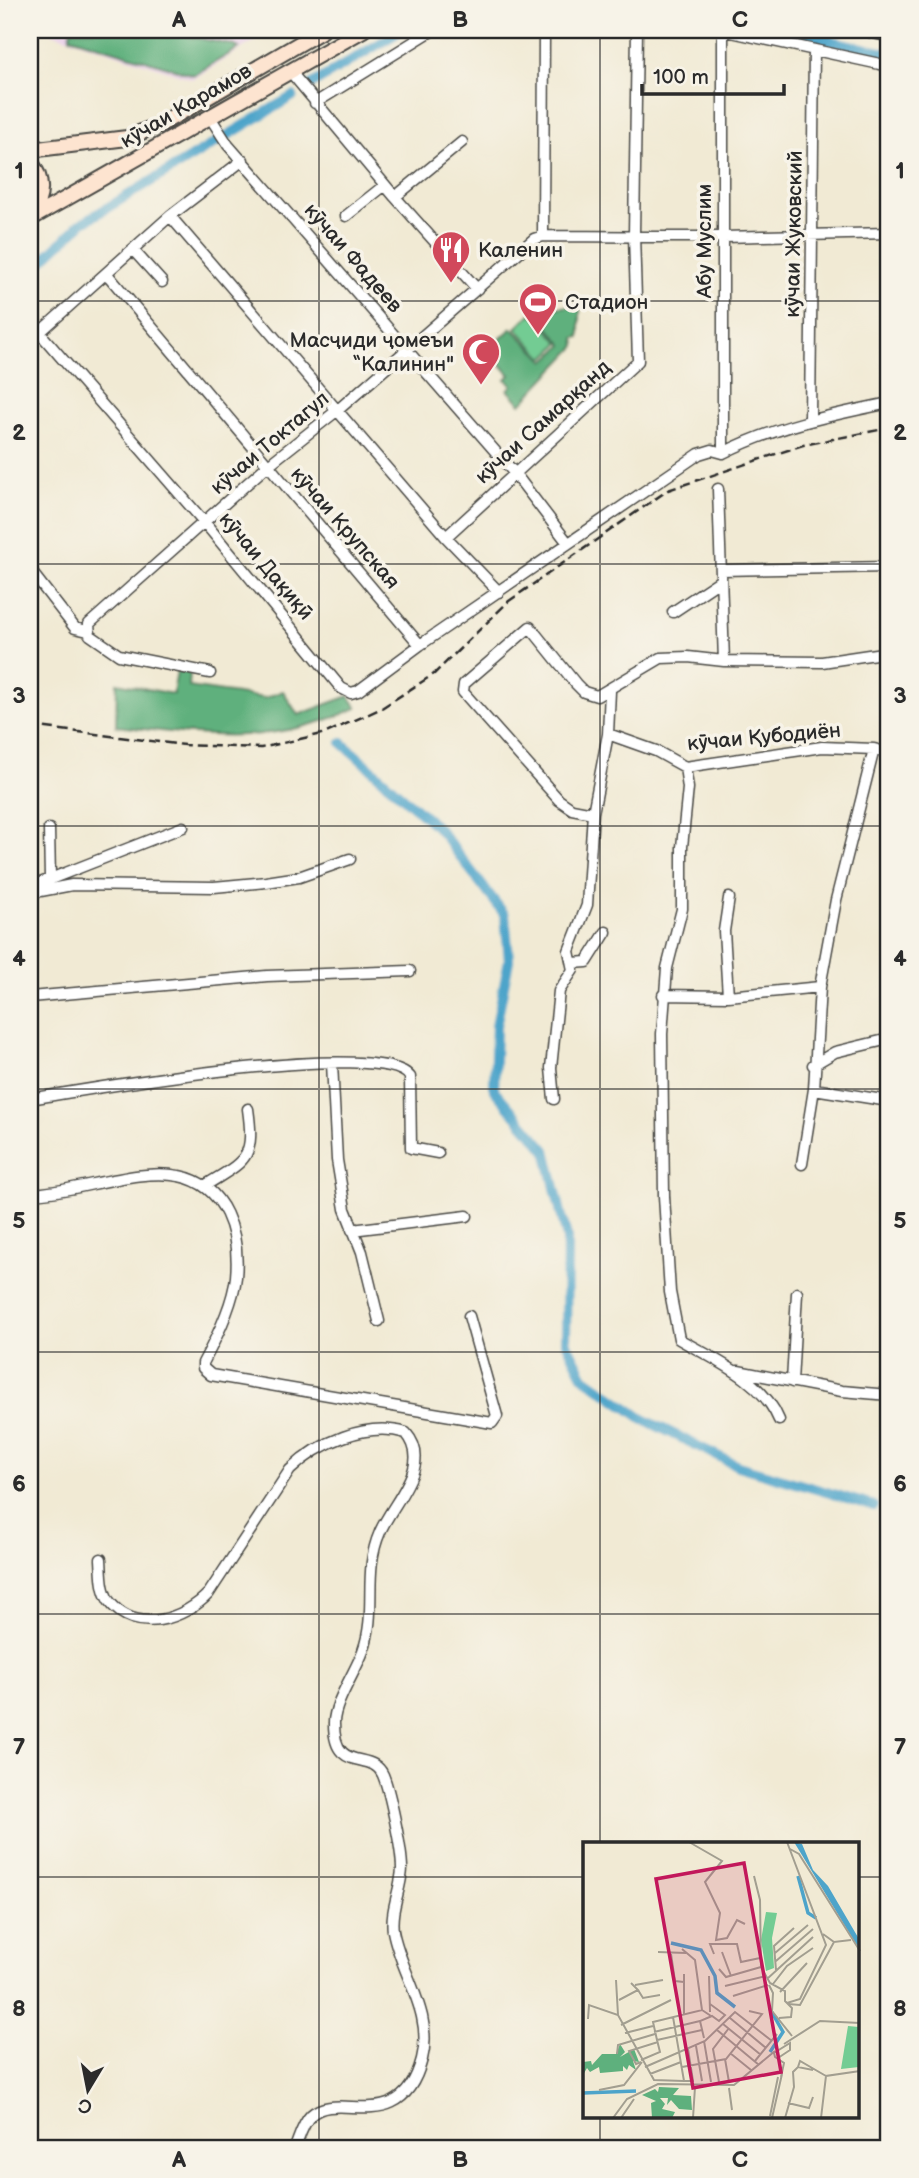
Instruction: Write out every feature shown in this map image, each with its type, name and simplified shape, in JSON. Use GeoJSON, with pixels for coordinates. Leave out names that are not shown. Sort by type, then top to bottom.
{"type":"FeatureCollection","features":[{"type":"Feature","properties":{"kind":"main road","name":"кӯчаи Карамов"},"geometry":{"type":"LineString","coordinates":[[30,150],[127,138],[161,124],[323,30]]}},
{"type":"Feature","properties":{"kind":"main road","name":"кӯчаи Карамов"},"geometry":{"type":"LineString","coordinates":[[30,217],[363,30]]}},
{"type":"Feature","properties":{"kind":"main road"},"geometry":{"type":"LineString","coordinates":[[871,30],[889,34]]}},
{"type":"Feature","properties":{"kind":"main road","name":"кӯчаи Карамов"},"geometry":{"type":"LineString","coordinates":[[30,162],[38,174],[41,186],[30,217]]}},
{"type":"Feature","properties":{"kind":"street"},"geometry":{"type":"LineString","coordinates":[[315,103],[433,30]]}},
{"type":"Feature","properties":{"kind":"street"},"geometry":{"type":"LineString","coordinates":[[544,30],[543,236],[723,237],[889,233]]}},
{"type":"Feature","properties":{"kind":"street","name":"кӯчаи Самарқанд"},"geometry":{"type":"LineString","coordinates":[[446,537],[638,361],[634,235],[637,30]]}},
{"type":"Feature","properties":{"kind":"street"},"geometry":{"type":"LineString","coordinates":[[722,30],[889,66]]}},
{"type":"Feature","properties":{"kind":"street","name":"Абу Муслим"},"geometry":{"type":"LineString","coordinates":[[722,30],[723,453]]}},
{"type":"Feature","properties":{"kind":"street","name":"кӯчаи Жуковский"},"geometry":{"type":"LineString","coordinates":[[810,419],[814,50]]}},
{"type":"Feature","properties":{"kind":"street"},"geometry":{"type":"LineString","coordinates":[[289,70],[384,185],[477,289]]}},
{"type":"Feature","properties":{"kind":"street","name":"кӯчаи Фадеев"},"geometry":{"type":"LineString","coordinates":[[210,117],[228,145],[516,475],[569,543]]}},
{"type":"Feature","properties":{"kind":"street"},"geometry":{"type":"LineString","coordinates":[[395,197],[463,142]]}},
{"type":"Feature","properties":{"kind":"street"},"geometry":{"type":"LineString","coordinates":[[30,341],[170,216],[243,160]]}},
{"type":"Feature","properties":{"kind":"street"},"geometry":{"type":"LineString","coordinates":[[346,216],[384,185]]}},
{"type":"Feature","properties":{"kind":"street"},"geometry":{"type":"LineString","coordinates":[[170,216],[339,409],[446,537],[499,592]]}},
{"type":"Feature","properties":{"kind":"street","name":"кӯчаи Токтагул"},"geometry":{"type":"LineString","coordinates":[[88,631],[89,624],[267,466],[339,409],[526,244],[543,236]]}},
{"type":"Feature","properties":{"kind":"street"},"geometry":{"type":"LineString","coordinates":[[133,250],[162,282]]}},
{"type":"Feature","properties":{"kind":"street","name":"кӯчаи Крупская"},"geometry":{"type":"LineString","coordinates":[[107,274],[420,645]]}},
{"type":"Feature","properties":{"kind":"street","name":"кӯчаи Дақиқӣ"},"geometry":{"type":"LineString","coordinates":[[39,332],[205,523],[341,688],[355,692],[420,645]]}},
{"type":"Feature","properties":{"kind":"street"},"geometry":{"type":"LineString","coordinates":[[420,645],[699,454],[712,450],[723,453],[758,435],[810,419],[889,403]]}},
{"type":"Feature","properties":{"kind":"street"},"geometry":{"type":"LineString","coordinates":[[718,489],[724,661]]}},
{"type":"Feature","properties":{"kind":"street"},"geometry":{"type":"LineString","coordinates":[[673,611],[721,575],[889,567]]}},
{"type":"Feature","properties":{"kind":"street"},"geometry":{"type":"LineString","coordinates":[[30,570],[75,628],[88,631],[112,653],[210,673]]}},
{"type":"Feature","properties":{"kind":"street"},"geometry":{"type":"LineString","coordinates":[[593,813],[572,808],[559,800],[463,692],[467,680],[530,627],[584,692],[597,696],[610,691],[661,658],[678,656],[724,661],[822,662],[889,652]]}},
{"type":"Feature","properties":{"kind":"street"},"geometry":{"type":"LineString","coordinates":[[554,1099],[551,1068],[559,991],[573,970],[570,947],[589,890],[593,813],[608,734],[610,691]]}},
{"type":"Feature","properties":{"kind":"street","name":"кӯчаи Қубодиён"},"geometry":{"type":"LineString","coordinates":[[608,734],[656,751],[685,767],[822,747],[874,749],[889,753]]}},
{"type":"Feature","properties":{"kind":"street"},"geometry":{"type":"LineString","coordinates":[[802,1164],[814,1089],[813,1065],[820,986],[836,900],[874,749]]}},
{"type":"Feature","properties":{"kind":"street"},"geometry":{"type":"LineString","coordinates":[[685,767],[688,788],[681,847],[682,909],[663,995],[664,1196],[674,1319],[679,1339],[736,1371],[775,1409],[779,1420]]}},
{"type":"Feature","properties":{"kind":"street"},"geometry":{"type":"LineString","coordinates":[[30,887],[183,827]]}},
{"type":"Feature","properties":{"kind":"street"},"geometry":{"type":"LineString","coordinates":[[50,830],[50,878]]}},
{"type":"Feature","properties":{"kind":"street"},"geometry":{"type":"LineString","coordinates":[[30,892],[72,885],[214,887],[266,882],[299,877],[351,859]]}},
{"type":"Feature","properties":{"kind":"street"},"geometry":{"type":"LineString","coordinates":[[729,898],[724,931],[729,996]]}},
{"type":"Feature","properties":{"kind":"street"},"geometry":{"type":"LineString","coordinates":[[573,962],[587,962],[606,932]]}},
{"type":"Feature","properties":{"kind":"street"},"geometry":{"type":"LineString","coordinates":[[30,998],[267,976],[410,971]]}},
{"type":"Feature","properties":{"kind":"street"},"geometry":{"type":"LineString","coordinates":[[663,995],[729,996],[820,986]]}},
{"type":"Feature","properties":{"kind":"street"},"geometry":{"type":"LineString","coordinates":[[813,1065],[835,1052],[889,1039]]}},
{"type":"Feature","properties":{"kind":"street"},"geometry":{"type":"LineString","coordinates":[[332,1063],[337,1160],[345,1209],[379,1321]]}},
{"type":"Feature","properties":{"kind":"street"},"geometry":{"type":"LineString","coordinates":[[30,1099],[272,1064],[382,1064],[402,1068],[412,1085],[411,1148],[438,1153]]}},
{"type":"Feature","properties":{"kind":"street"},"geometry":{"type":"LineString","coordinates":[[814,1089],[889,1101]]}},
{"type":"Feature","properties":{"kind":"street"},"geometry":{"type":"LineString","coordinates":[[206,1185],[248,1156],[251,1142],[248,1109]]}},
{"type":"Feature","properties":{"kind":"street"},"geometry":{"type":"LineString","coordinates":[[30,1194],[57,1193],[147,1175],[178,1175],[206,1185],[220,1200],[231,1224],[236,1253],[236,1279],[203,1363],[203,1368],[211,1375],[492,1423],[497,1416],[469,1316]]}},
{"type":"Feature","properties":{"kind":"street"},"geometry":{"type":"LineString","coordinates":[[352,1230],[467,1216]]}},
{"type":"Feature","properties":{"kind":"street"},"geometry":{"type":"LineString","coordinates":[[793,1382],[797,1293]]}},
{"type":"Feature","properties":{"kind":"street"},"geometry":{"type":"LineString","coordinates":[[736,1371],[889,1395]]}},
{"type":"Feature","properties":{"kind":"street"},"geometry":{"type":"LineString","coordinates":[[101,1559],[102,1583],[109,1601],[121,1611],[136,1619],[155,1621],[176,1618],[196,1607],[209,1593],[290,1470],[306,1455],[333,1441],[392,1429],[406,1433],[417,1451],[416,1465],[380,1530],[371,1554],[368,1571],[372,1619],[363,1651],[333,1722],[336,1743],[341,1752],[350,1759],[369,1762],[380,1768],[386,1783],[401,1869],[394,1901],[393,1928],[418,2002],[425,2039],[423,2055],[414,2080],[402,2095],[369,2109],[329,2107],[314,2112],[295,2148]]}},
{"type":"Feature","properties":{"kind":"shaded area"},"geometry":{"type":"Polygon","coordinates":[[[43,30],[253,30],[256,40],[193,79],[43,30]]]}},
{"type":"Feature","properties":{"kind":"green space"},"geometry":{"type":"Polygon","coordinates":[[[71,30],[156,30],[239,48],[194,75],[70,37],[71,30]]]}},
{"type":"Feature","properties":{"kind":"green space"},"geometry":{"type":"Polygon","coordinates":[[[580,305],[580,337],[575,338],[576,346],[521,404],[508,390],[512,385],[506,379],[510,375],[488,350],[512,328],[545,361],[563,345],[534,310],[580,305]]]}},
{"type":"Feature","properties":{"kind":"green space","name":"Стадион"},"geometry":{"type":"Polygon","coordinates":[[[532,313],[560,343],[544,358],[516,328],[532,313]]]}},
{"type":"Feature","properties":{"kind":"green space"},"geometry":{"type":"Polygon","coordinates":[[[177,670],[190,673],[189,687],[265,698],[283,691],[298,715],[349,696],[357,708],[295,729],[266,733],[209,735],[116,726],[117,683],[173,694],[177,670]]]}},
{"type":"Feature","properties":{"kind":"waterway"},"geometry":{"type":"LineString","coordinates":[[309,86],[402,30]]}},
{"type":"Feature","properties":{"kind":"waterway"},"geometry":{"type":"LineString","coordinates":[[783,30],[889,54]]}},
{"type":"Feature","properties":{"kind":"waterway"},"geometry":{"type":"LineString","coordinates":[[77,226],[293,96]]}},
{"type":"Feature","properties":{"kind":"waterway"},"geometry":{"type":"LineString","coordinates":[[30,272],[80,225]]}},
{"type":"Feature","properties":{"kind":"waterway"},"geometry":{"type":"LineString","coordinates":[[342,743],[439,829],[505,915],[509,960],[496,1026],[494,1090],[546,1150],[567,1238],[566,1342],[584,1377],[643,1419],[738,1466],[874,1506]]}},
{"type":"Feature","properties":{"kind":"railway"},"geometry":{"type":"LineString","coordinates":[[30,726],[184,745],[261,748],[326,733],[380,709],[434,674],[509,601],[668,490],[803,445],[889,428]]}},
{"type":"Feature","properties":{"kind":"place","name":"Каленин"},"geometry":{"type":"Point","coordinates":[451,284]}},
{"type":"Feature","properties":{"kind":"place","name":"Стадион"},"geometry":{"type":"Point","coordinates":[538,336]}},
{"type":"Feature","properties":{"kind":"place","name":"Масҷиди ҷомеъи “Калинин\""},"geometry":{"type":"Point","coordinates":[481,386]}}]}
